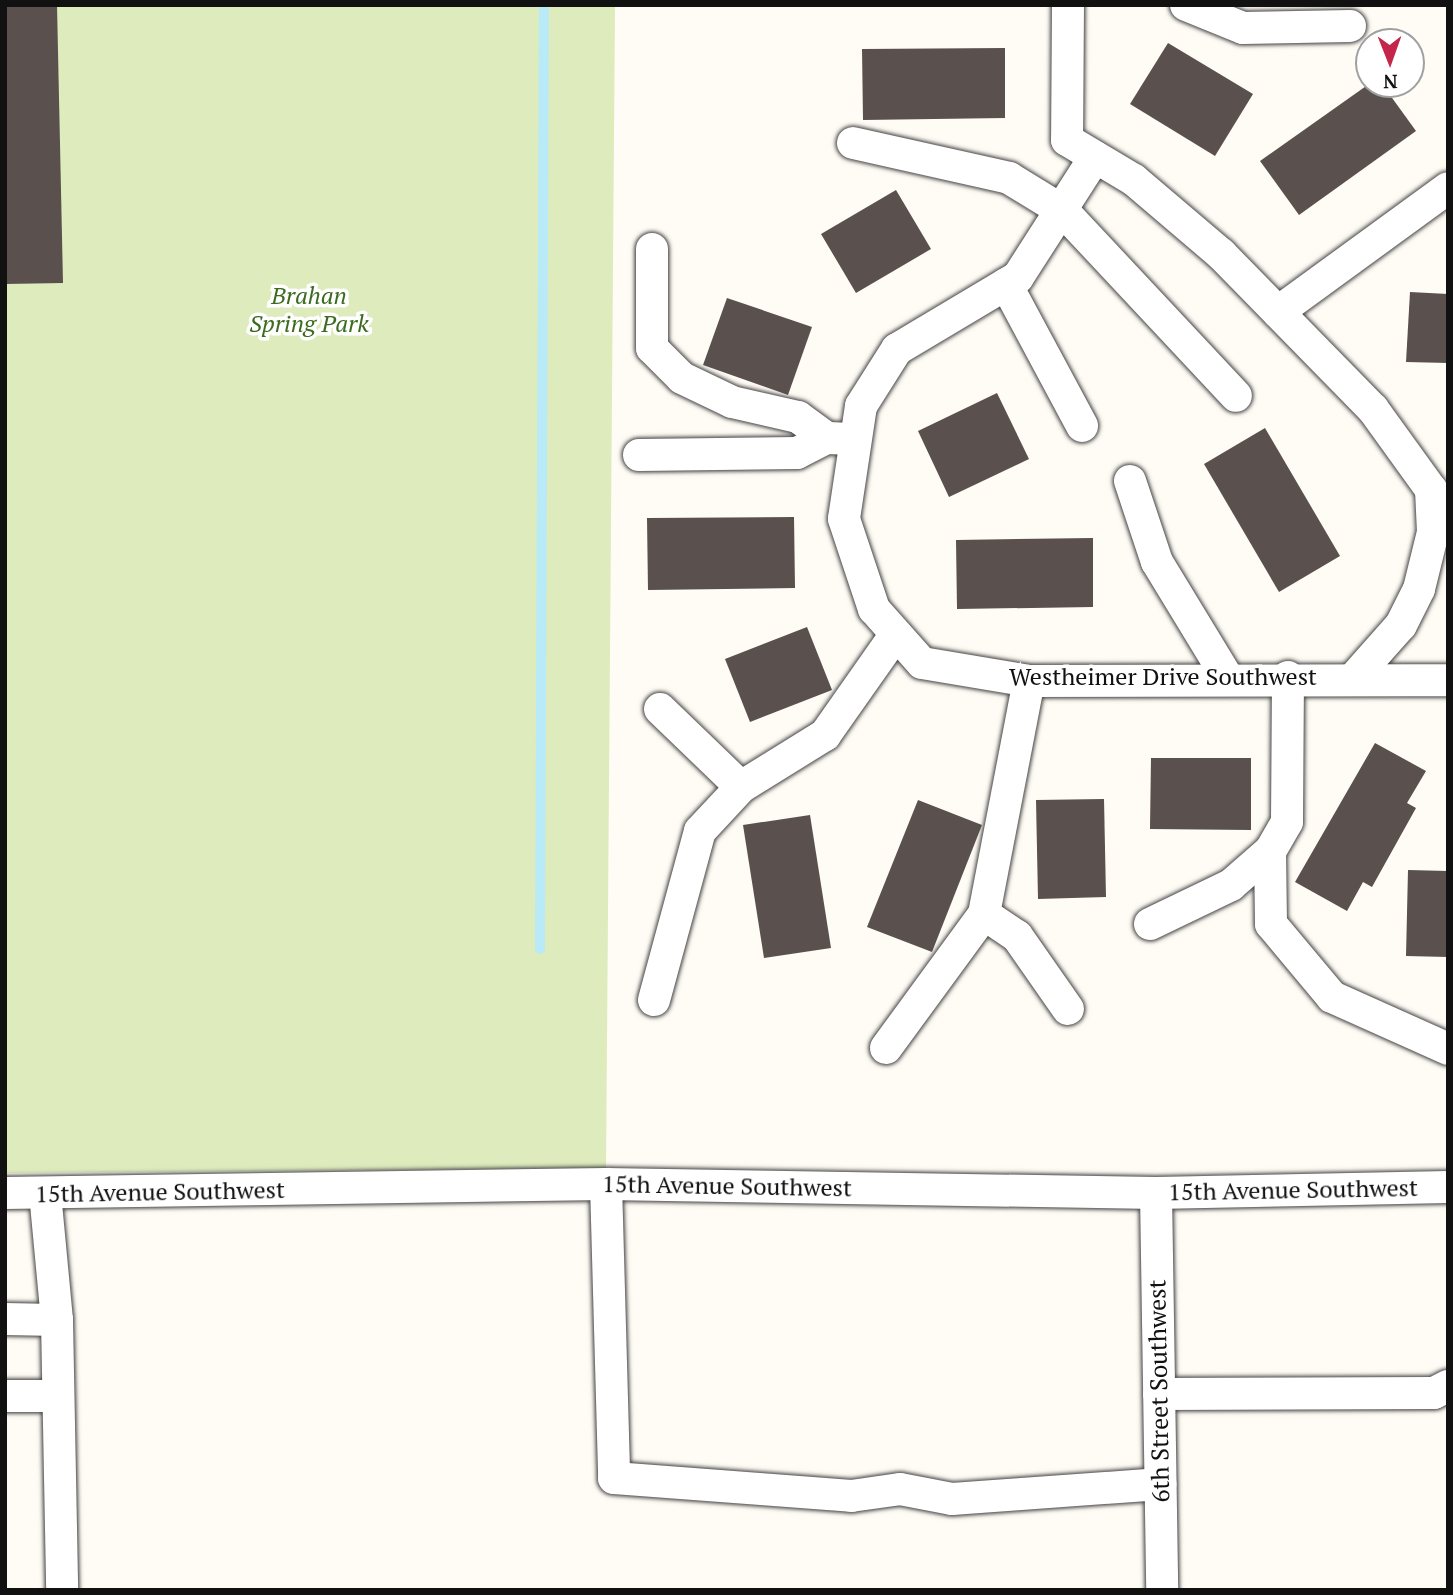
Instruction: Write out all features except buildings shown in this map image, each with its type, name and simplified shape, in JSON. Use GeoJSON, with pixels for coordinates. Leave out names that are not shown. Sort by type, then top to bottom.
{"type":"FeatureCollection","features":[{"type":"Feature","properties":{"kind":"street"},"geometry":{"type":"LineString","coordinates":[[1068,5],[1067,140],[1134,180],[1222,254],[1373,409],[1439,501],[1419,589],[1401,625],[1353,679]]}},
{"type":"Feature","properties":{"kind":"street"},"geometry":{"type":"LineString","coordinates":[[1186,5],[1242,28],[1350,26]]}},
{"type":"Feature","properties":{"kind":"street"},"geometry":{"type":"LineString","coordinates":[[853,143],[1009,178],[1063,211],[1236,396]]}},
{"type":"Feature","properties":{"kind":"street","name":"Westheimer Drive Southwest"},"geometry":{"type":"LineString","coordinates":[[1094,157],[1063,211],[1018,277],[897,349],[840,438],[844,519],[874,609],[922,663],[1029,681],[1287,677],[1448,680]]}},
{"type":"Feature","properties":{"kind":"street"},"geometry":{"type":"LineString","coordinates":[[1278,312],[1448,188]]}},
{"type":"Feature","properties":{"kind":"street"},"geometry":{"type":"LineString","coordinates":[[652,249],[652,348],[682,378],[732,402],[798,417],[840,438]]}},
{"type":"Feature","properties":{"kind":"street"},"geometry":{"type":"LineString","coordinates":[[1006,284],[1082,426]]}},
{"type":"Feature","properties":{"kind":"street"},"geometry":{"type":"LineString","coordinates":[[639,455],[797,453],[840,438]]}},
{"type":"Feature","properties":{"kind":"street"},"geometry":{"type":"LineString","coordinates":[[1130,481],[1157,562],[1228,679]]}},
{"type":"Feature","properties":{"kind":"street"},"geometry":{"type":"LineString","coordinates":[[654,1000],[699,831],[741,787],[825,735],[896,634]]}},
{"type":"Feature","properties":{"kind":"street"},"geometry":{"type":"LineString","coordinates":[[1150,924],[1231,886],[1270,851],[1287,822],[1287,677]]}},
{"type":"Feature","properties":{"kind":"street"},"geometry":{"type":"LineString","coordinates":[[886,1048],[984,914],[1029,681]]}},
{"type":"Feature","properties":{"kind":"street"},"geometry":{"type":"LineString","coordinates":[[660,709],[741,787]]}},
{"type":"Feature","properties":{"kind":"street"},"geometry":{"type":"LineString","coordinates":[[1270,851],[1271,924],[1332,997],[1448,1049]]}},
{"type":"Feature","properties":{"kind":"street"},"geometry":{"type":"LineString","coordinates":[[984,914],[1017,936],[1068,1009]]}},
{"type":"Feature","properties":{"kind":"street"},"geometry":{"type":"LineString","coordinates":[[606,1184],[614,1478],[852,1496],[900,1489],[964,1499],[1160,1484]]}},
{"type":"Feature","properties":{"kind":"street","name":"15th Avenue Southwest"},"geometry":{"type":"LineString","coordinates":[[5,1193],[606,1184],[1156,1193],[1448,1187]]}},
{"type":"Feature","properties":{"kind":"street"},"geometry":{"type":"LineString","coordinates":[[45,1193],[57,1320],[62,1590]]}},
{"type":"Feature","properties":{"kind":"street","name":"6th Street Southwest"},"geometry":{"type":"LineString","coordinates":[[1156,1193],[1162,1590]]}},
{"type":"Feature","properties":{"kind":"street"},"geometry":{"type":"LineString","coordinates":[[5,1319],[57,1320]]}},
{"type":"Feature","properties":{"kind":"street"},"geometry":{"type":"LineString","coordinates":[[1159,1394],[1434,1393],[1448,1386]]}},
{"type":"Feature","properties":{"kind":"street"},"geometry":{"type":"LineString","coordinates":[[5,1395],[58,1396]]}},
{"type":"Feature","properties":{"kind":"green space","name":"Brahan Spring Park"},"geometry":{"type":"Polygon","coordinates":[[[5,5],[615,5],[606,1168],[5,1173],[5,5]]]}},
{"type":"Feature","properties":{"kind":"waterway"},"geometry":{"type":"LineString","coordinates":[[540,949],[544,5]]}}]}
